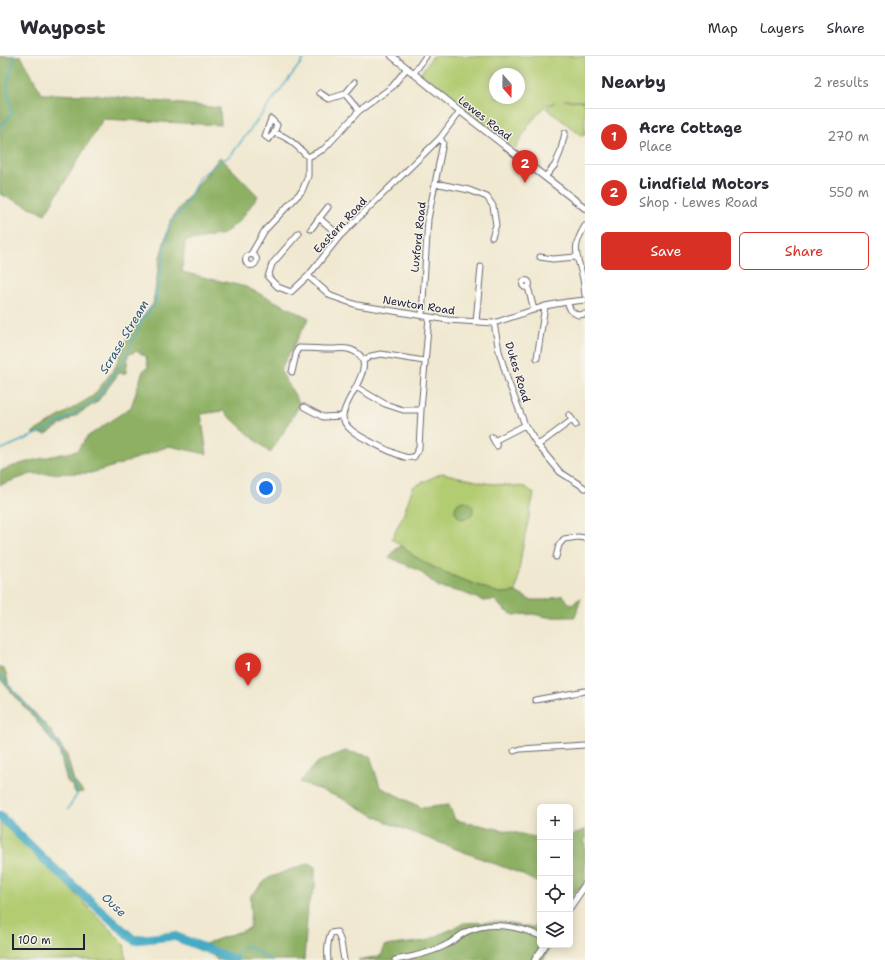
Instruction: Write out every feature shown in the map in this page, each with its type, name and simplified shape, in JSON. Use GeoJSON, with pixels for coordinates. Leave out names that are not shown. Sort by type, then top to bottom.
{"type":"FeatureCollection","features":[{"type":"Feature","properties":{"kind":"main road","name":"Lewes Road"},"geometry":{"type":"LineString","coordinates":[[392,56],[585,208]]}},
{"type":"Feature","properties":{"kind":"main road"},"geometry":{"type":"LineString","coordinates":[[573,903],[585,885]]}},
{"type":"Feature","properties":{"kind":"main road"},"geometry":{"type":"LineString","coordinates":[[535,960],[543,948]]}},
{"type":"Feature","properties":{"kind":"street"},"geometry":{"type":"LineString","coordinates":[[414,73],[426,56]]}},
{"type":"Feature","properties":{"kind":"street"},"geometry":{"type":"LineString","coordinates":[[308,157],[324,149],[360,111],[392,87],[407,68]]}},
{"type":"Feature","properties":{"kind":"street"},"geometry":{"type":"LineString","coordinates":[[320,93],[329,99],[345,94],[355,82]]}},
{"type":"Feature","properties":{"kind":"street"},"geometry":{"type":"LineString","coordinates":[[345,94],[360,111]]}},
{"type":"Feature","properties":{"kind":"street","name":"Eastern Road"},"geometry":{"type":"LineString","coordinates":[[298,233],[272,264],[268,277],[278,287],[291,292],[308,276],[340,236],[440,138],[460,111]]}},
{"type":"Feature","properties":{"kind":"street"},"geometry":{"type":"LineString","coordinates":[[251,254],[265,230],[302,191],[308,176],[308,157],[298,146],[280,134],[274,133]]}},
{"type":"Feature","properties":{"kind":"street"},"geometry":{"type":"LineString","coordinates":[[545,177],[555,165],[560,153],[563,135]]}},
{"type":"Feature","properties":{"kind":"street","name":"Luxford Road"},"geometry":{"type":"LineString","coordinates":[[422,316],[428,219],[443,143],[440,138]]}},
{"type":"Feature","properties":{"kind":"street"},"geometry":{"type":"LineString","coordinates":[[435,182],[469,190],[487,197],[493,206],[496,225],[492,237]]}},
{"type":"Feature","properties":{"kind":"street"},"geometry":{"type":"LineString","coordinates":[[310,229],[328,207]]}},
{"type":"Feature","properties":{"kind":"street"},"geometry":{"type":"LineString","coordinates":[[319,218],[340,236]]}},
{"type":"Feature","properties":{"kind":"street"},"geometry":{"type":"LineString","coordinates":[[585,226],[577,241],[576,257],[583,279],[585,295]]}},
{"type":"Feature","properties":{"kind":"street"},"geometry":{"type":"LineString","coordinates":[[540,258],[553,259],[576,257]]}},
{"type":"Feature","properties":{"kind":"street"},"geometry":{"type":"LineString","coordinates":[[476,322],[481,267]]}},
{"type":"Feature","properties":{"kind":"street","name":"Newton Road"},"geometry":{"type":"LineString","coordinates":[[308,276],[331,296],[357,305],[448,320],[494,323],[545,306],[585,300]]}},
{"type":"Feature","properties":{"kind":"street"},"geometry":{"type":"LineString","coordinates":[[528,287],[534,310]]}},
{"type":"Feature","properties":{"kind":"street"},"geometry":{"type":"LineString","coordinates":[[568,302],[571,311],[578,315],[585,314]]}},
{"type":"Feature","properties":{"kind":"street"},"geometry":{"type":"LineString","coordinates":[[537,358],[545,306]]}},
{"type":"Feature","properties":{"kind":"street"},"geometry":{"type":"LineString","coordinates":[[292,372],[296,350],[299,348],[348,349],[358,354],[363,361],[364,368],[348,401],[343,416],[346,423],[351,430],[361,437],[405,457],[414,457],[419,448],[424,361],[429,317]]}},
{"type":"Feature","properties":{"kind":"street","name":"Dukes Road"},"geometry":{"type":"LineString","coordinates":[[494,323],[499,351],[508,381],[525,425],[560,472],[585,488]]}},
{"type":"Feature","properties":{"kind":"street"},"geometry":{"type":"LineString","coordinates":[[363,361],[371,356],[381,354],[424,361]]}},
{"type":"Feature","properties":{"kind":"street"},"geometry":{"type":"LineString","coordinates":[[356,386],[385,404],[403,410],[421,410]]}},
{"type":"Feature","properties":{"kind":"street"},"geometry":{"type":"LineString","coordinates":[[304,407],[323,417],[343,416]]}},
{"type":"Feature","properties":{"kind":"street"},"geometry":{"type":"LineString","coordinates":[[540,445],[571,418],[576,425]]}},
{"type":"Feature","properties":{"kind":"street"},"geometry":{"type":"LineString","coordinates":[[494,441],[525,425]]}},
{"type":"Feature","properties":{"kind":"street"},"geometry":{"type":"LineString","coordinates":[[556,557],[559,545],[564,539],[578,537],[585,538]]}},
{"type":"Feature","properties":{"kind":"street"},"geometry":{"type":"LineString","coordinates":[[535,700],[585,691]]}},
{"type":"Feature","properties":{"kind":"street"},"geometry":{"type":"LineString","coordinates":[[514,751],[520,749],[585,745]]}},
{"type":"Feature","properties":{"kind":"street"},"geometry":{"type":"LineString","coordinates":[[395,960],[432,951],[448,944],[467,931],[482,926],[506,926],[530,931],[537,934]]}},
{"type":"Feature","properties":{"kind":"street"},"geometry":{"type":"LineString","coordinates":[[328,960],[328,939],[331,933],[337,932],[341,942],[344,960]]}},
{"type":"Feature","properties":{"kind":"green space"},"geometry":{"type":"Polygon","coordinates":[[[0,56],[21,56],[42,94],[99,95],[220,108],[221,125],[103,119],[45,214],[0,194],[0,56]]]}},
{"type":"Feature","properties":{"kind":"green space"},"geometry":{"type":"Polygon","coordinates":[[[433,56],[585,56],[585,101],[564,100],[585,102],[585,135],[582,136],[546,108],[555,102],[546,105],[529,124],[515,149],[421,73],[433,56]]]}},
{"type":"Feature","properties":{"kind":"green space"},"geometry":{"type":"Polygon","coordinates":[[[220,157],[258,196],[241,219],[224,234],[185,241],[182,272],[246,287],[309,318],[280,370],[300,404],[270,453],[223,411],[201,414],[207,454],[169,446],[121,464],[91,473],[31,474],[0,485],[0,471],[28,462],[77,451],[87,437],[131,407],[143,371],[148,367],[146,356],[136,351],[128,355],[126,373],[119,373],[97,402],[46,434],[32,433],[93,396],[115,368],[129,334],[153,304],[160,257],[170,222],[220,157]]]}},
{"type":"Feature","properties":{"kind":"green space"},"geometry":{"type":"Polygon","coordinates":[[[442,473],[485,483],[525,487],[534,493],[522,550],[516,592],[499,593],[458,578],[431,566],[414,556],[392,539],[404,513],[413,487],[442,473]]]}},
{"type":"Feature","properties":{"kind":"green space"},"geometry":{"type":"Polygon","coordinates":[[[460,501],[468,501],[473,506],[471,517],[468,519],[460,519],[455,514],[455,506],[460,501]]]}},
{"type":"Feature","properties":{"kind":"green space"},"geometry":{"type":"Polygon","coordinates":[[[402,546],[414,556],[431,566],[499,593],[516,592],[530,600],[546,600],[563,595],[570,605],[581,598],[575,617],[547,617],[533,614],[514,615],[504,610],[495,600],[484,601],[464,593],[439,587],[418,570],[389,557],[397,548],[402,546]]]}},
{"type":"Feature","properties":{"kind":"green space"},"geometry":{"type":"Polygon","coordinates":[[[0,666],[5,671],[9,685],[51,731],[67,756],[74,781],[83,792],[75,793],[72,786],[67,781],[59,750],[35,719],[0,679],[0,666]]]}},
{"type":"Feature","properties":{"kind":"green space"},"geometry":{"type":"Polygon","coordinates":[[[345,751],[370,756],[380,787],[422,808],[449,805],[455,820],[537,837],[537,882],[519,873],[388,823],[341,798],[300,782],[318,762],[345,751]]]}},
{"type":"Feature","properties":{"kind":"green space"},"geometry":{"type":"Polygon","coordinates":[[[0,816],[124,944],[126,960],[0,960],[0,816]]]}},
{"type":"Feature","properties":{"kind":"green space"},"geometry":{"type":"Polygon","coordinates":[[[585,829],[585,890],[577,889],[573,895],[573,840],[573,835],[585,829]]]}},
{"type":"Feature","properties":{"kind":"green space"},"geometry":{"type":"Polygon","coordinates":[[[309,863],[315,867],[315,888],[308,905],[304,960],[217,960],[202,945],[250,928],[251,895],[268,878],[309,863]]]}},
{"type":"Feature","properties":{"kind":"green space"},"geometry":{"type":"Polygon","coordinates":[[[537,921],[537,948],[550,948],[543,960],[358,960],[381,956],[384,946],[426,941],[464,923],[503,922],[533,928],[537,921]]]}},
{"type":"Feature","properties":{"kind":"waterway"},"geometry":{"type":"LineString","coordinates":[[0,128],[12,113],[7,84],[14,61],[13,56]]}},
{"type":"Feature","properties":{"kind":"waterway","name":"Scrase Stream"},"geometry":{"type":"LineString","coordinates":[[0,450],[46,430],[96,399],[121,365],[145,316],[155,305],[170,222],[183,210],[200,176],[231,155],[306,56]]}},
{"type":"Feature","properties":{"kind":"waterway"},"geometry":{"type":"LineString","coordinates":[[0,675],[36,716],[60,748],[69,776],[78,793],[68,809]]}},
{"type":"Feature","properties":{"kind":"waterway","name":"Ouse"},"geometry":{"type":"LineString","coordinates":[[0,816],[48,863],[134,940],[174,936],[235,960]]}},
{"type":"Feature","properties":{"kind":"waterway"},"geometry":{"type":"LineString","coordinates":[[234,960],[239,951],[248,946],[271,960]]}},
{"type":"Feature","properties":{"kind":"place","name":"Lindfield Motors"},"geometry":{"type":"Point","coordinates":[525,183]}},
{"type":"Feature","properties":{"kind":"place","name":"Acre Cottage"},"geometry":{"type":"Point","coordinates":[248,686]}}]}
